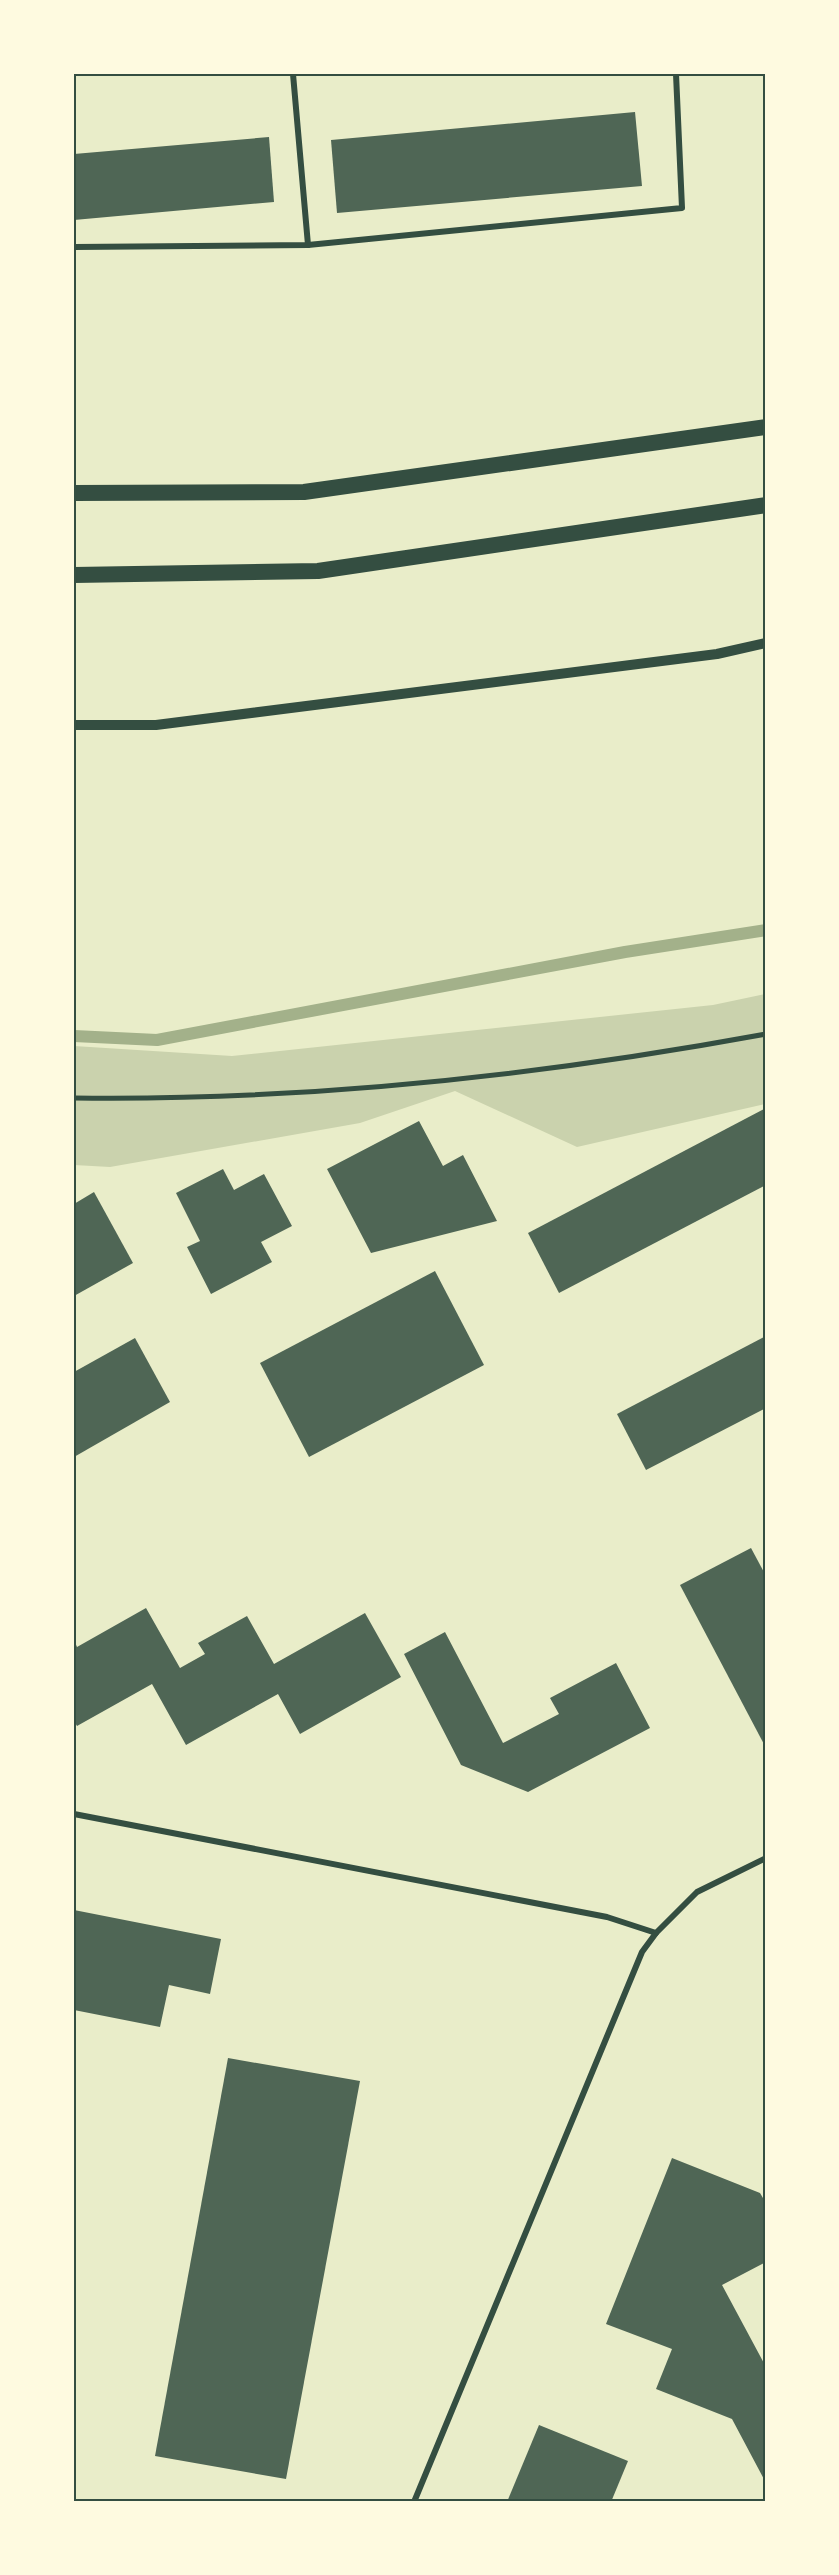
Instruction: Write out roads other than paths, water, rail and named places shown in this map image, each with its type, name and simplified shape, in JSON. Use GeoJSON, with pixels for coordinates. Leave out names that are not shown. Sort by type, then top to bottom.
{"type":"FeatureCollection","features":[{"type":"Feature","properties":{"kind":"highway"},"geometry":{"type":"LineString","coordinates":[[74,493],[304,492],[765,427]]}},
{"type":"Feature","properties":{"kind":"highway"},"geometry":{"type":"LineString","coordinates":[[74,575],[318,571],[765,505]]}},
{"type":"Feature","properties":{"kind":"street"},"geometry":{"type":"LineString","coordinates":[[293,74],[308,245]]}},
{"type":"Feature","properties":{"kind":"street"},"geometry":{"type":"LineString","coordinates":[[74,247],[308,245],[682,208],[676,74]]}},
{"type":"Feature","properties":{"kind":"street"},"geometry":{"type":"LineString","coordinates":[[74,725],[156,725],[717,654],[765,643]]}},
{"type":"Feature","properties":{"kind":"street"},"geometry":{"type":"LineString","coordinates":[[74,1098],[152,1099],[336,1091],[654,1054],[765,1034]]}},
{"type":"Feature","properties":{"kind":"street"},"geometry":{"type":"LineString","coordinates":[[74,1814],[607,1917],[656,1933]]}},
{"type":"Feature","properties":{"kind":"street"},"geometry":{"type":"LineString","coordinates":[[414,2502],[642,1952],[656,1933],[697,1892],[765,1858]]}},
{"type":"Feature","properties":{"kind":"waterway"},"geometry":{"type":"LineString","coordinates":[[74,1036],[157,1040],[625,952],[766,930]]}}]}
